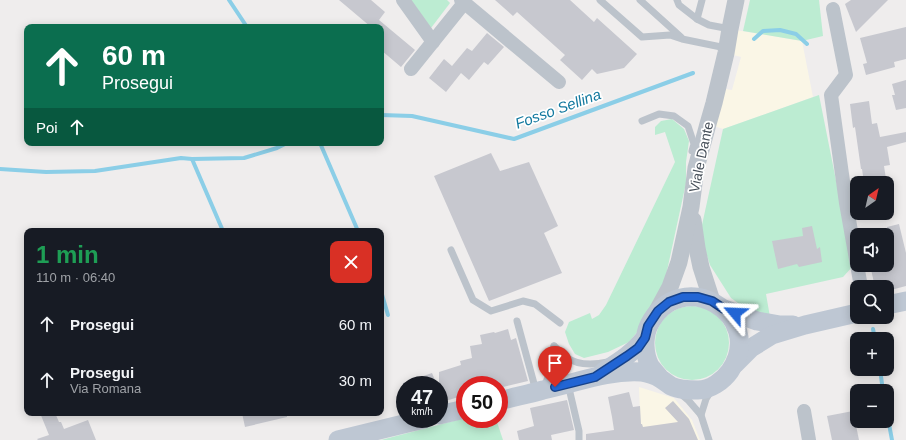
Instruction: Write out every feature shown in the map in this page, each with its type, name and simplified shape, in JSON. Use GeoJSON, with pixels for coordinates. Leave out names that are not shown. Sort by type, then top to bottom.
{"type":"FeatureCollection","features":[{"type":"Feature","properties":{"kind":"main road"},"geometry":{"type":"LineString","coordinates":[[666,382],[650,366],[646,352],[645,338],[648,326],[658,311],[669,302],[683,297],[698,297],[757,321],[780,325],[805,325]]}},
{"type":"Feature","properties":{"kind":"main road"},"geometry":{"type":"LineString","coordinates":[[894,304],[906,301]]}},
{"type":"Feature","properties":{"kind":"main road"},"geometry":{"type":"LineString","coordinates":[[718,305],[733,320],[738,334],[739,349],[735,364]]}},
{"type":"Feature","properties":{"kind":"main road"},"geometry":{"type":"LineString","coordinates":[[508,398],[595,377],[625,372],[644,372],[686,390],[701,390],[715,385],[727,376],[735,364],[750,348],[772,336],[805,325],[850,315]]}},
{"type":"Feature","properties":{"kind":"main road"},"geometry":{"type":"LineString","coordinates":[[595,377],[638,348],[645,338]]}},
{"type":"Feature","properties":{"kind":"main road"},"geometry":{"type":"LineString","coordinates":[[338,440],[396,426]]}},
{"type":"Feature","properties":{"kind":"street"},"geometry":{"type":"LineString","coordinates":[[403,0],[433,42]]}},
{"type":"Feature","properties":{"kind":"street","name":"Viale Dante"},"geometry":{"type":"LineString","coordinates":[[658,311],[670,287],[679,262],[691,208],[696,168],[726,53],[736,0]]}},
{"type":"Feature","properties":{"kind":"street"},"geometry":{"type":"LineString","coordinates":[[411,69],[463,1],[559,82]]}},
{"type":"Feature","properties":{"kind":"street"},"geometry":{"type":"LineString","coordinates":[[833,9],[846,75],[831,95],[846,203],[860,280]]}},
{"type":"Feature","properties":{"kind":"street"},"geometry":{"type":"LineString","coordinates":[[691,208],[701,267],[718,305]]}},
{"type":"Feature","properties":{"kind":"street"},"geometry":{"type":"LineString","coordinates":[[804,411],[809,440]]}},
{"type":"Feature","properties":{"kind":"lane"},"geometry":{"type":"LineString","coordinates":[[600,0],[642,37],[670,35],[726,48]]}},
{"type":"Feature","properties":{"kind":"lane"},"geometry":{"type":"LineString","coordinates":[[640,0],[682,39]]}},
{"type":"Feature","properties":{"kind":"lane"},"geometry":{"type":"LineString","coordinates":[[677,0],[679,4],[697,19],[709,25],[730,29]]}},
{"type":"Feature","properties":{"kind":"lane"},"geometry":{"type":"LineString","coordinates":[[697,19],[702,0]]}},
{"type":"Feature","properties":{"kind":"lane"},"geometry":{"type":"LineString","coordinates":[[642,121],[659,114],[674,116],[688,126],[694,144],[691,157],[696,168]]}},
{"type":"Feature","properties":{"kind":"lane"},"geometry":{"type":"LineString","coordinates":[[451,250],[473,300],[491,311],[523,301],[535,304],[560,323]]}},
{"type":"Feature","properties":{"kind":"lane"},"geometry":{"type":"LineString","coordinates":[[517,320],[539,391]]}},
{"type":"Feature","properties":{"kind":"lane"},"geometry":{"type":"LineString","coordinates":[[539,391],[552,367],[554,346],[567,358],[579,364],[606,363],[627,356]]}},
{"type":"Feature","properties":{"kind":"lane"},"geometry":{"type":"LineString","coordinates":[[666,382],[688,400],[701,415],[710,440]]}},
{"type":"Feature","properties":{"kind":"lane"},"geometry":{"type":"LineString","coordinates":[[568,384],[579,431],[578,440]]}},
{"type":"Feature","properties":{"kind":"lane"},"geometry":{"type":"LineString","coordinates":[[701,415],[706,399],[715,385]]}},
{"type":"Feature","properties":{"kind":"shaded area"},"geometry":{"type":"Polygon","coordinates":[[[730,29],[802,41],[813,97],[723,129],[708,124],[718,88],[732,90],[741,57],[726,53],[730,29]]]}},
{"type":"Feature","properties":{"kind":"shaded area"},"geometry":{"type":"Polygon","coordinates":[[[639,387],[674,398],[692,420],[700,440],[641,440],[639,387]]]}},
{"type":"Feature","properties":{"kind":"green space"},"geometry":{"type":"Polygon","coordinates":[[[411,0],[447,0],[450,3],[431,28],[411,0]]]}},
{"type":"Feature","properties":{"kind":"green space"},"geometry":{"type":"Polygon","coordinates":[[[750,0],[819,0],[823,36],[802,41],[743,31],[750,0]]]}},
{"type":"Feature","properties":{"kind":"green space"},"geometry":{"type":"Polygon","coordinates":[[[819,95],[850,251],[850,269],[843,277],[766,294],[770,317],[748,310],[731,298],[710,265],[700,234],[723,129],[819,95]]]}},
{"type":"Feature","properties":{"kind":"green space"},"geometry":{"type":"Polygon","coordinates":[[[672,119],[684,129],[689,141],[686,162],[686,183],[665,280],[651,315],[629,342],[608,352],[584,358],[575,354],[569,344],[565,332],[569,322],[590,313],[592,319],[599,315],[606,305],[675,162],[665,132],[655,135],[655,127],[661,121],[672,119]]]}},
{"type":"Feature","properties":{"kind":"green space"},"geometry":{"type":"Polygon","coordinates":[[[685,306],[699,306],[713,312],[723,322],[729,336],[729,350],[723,364],[713,374],[699,380],[685,380],[671,374],[661,364],[655,350],[655,336],[661,322],[671,312],[685,306]]]}},
{"type":"Feature","properties":{"kind":"green space"},"geometry":{"type":"Polygon","coordinates":[[[456,420],[456,428],[499,428],[503,440],[381,440],[427,428],[448,428],[448,422],[456,420]]]}},
{"type":"Feature","properties":{"kind":"building"},"geometry":{"type":"Polygon","coordinates":[[[339,0],[371,0],[385,12],[379,20],[384,24],[367,24],[339,0]]]}},
{"type":"Feature","properties":{"kind":"building"},"geometry":{"type":"Polygon","coordinates":[[[495,0],[570,0],[594,22],[597,18],[637,54],[624,68],[597,74],[592,69],[582,80],[560,60],[565,55],[517,12],[513,16],[495,0]]]}},
{"type":"Feature","properties":{"kind":"building"},"geometry":{"type":"Polygon","coordinates":[[[851,0],[888,0],[856,32],[845,4],[851,0]]]}},
{"type":"Feature","properties":{"kind":"building"},"geometry":{"type":"Polygon","coordinates":[[[384,24],[415,50],[401,67],[384,53],[384,24]]]}},
{"type":"Feature","properties":{"kind":"building"},"geometry":{"type":"Polygon","coordinates":[[[906,27],[906,59],[894,62],[895,67],[866,75],[863,64],[867,63],[860,38],[906,27]]]}},
{"type":"Feature","properties":{"kind":"building"},"geometry":{"type":"Polygon","coordinates":[[[487,33],[504,47],[488,65],[484,62],[469,80],[461,73],[446,92],[429,78],[444,59],[452,66],[467,48],[472,51],[487,33]]]}},
{"type":"Feature","properties":{"kind":"building"},"geometry":{"type":"Polygon","coordinates":[[[906,80],[906,108],[896,110],[892,95],[895,95],[892,84],[906,80]]]}},
{"type":"Feature","properties":{"kind":"building"},"geometry":{"type":"Polygon","coordinates":[[[869,101],[872,124],[877,123],[880,137],[906,132],[906,142],[887,147],[890,165],[884,166],[886,176],[863,176],[855,127],[853,128],[850,104],[869,101]]]}},
{"type":"Feature","properties":{"kind":"building"},"geometry":{"type":"Polygon","coordinates":[[[491,153],[500,171],[529,162],[558,226],[544,233],[562,273],[489,301],[434,176],[491,153]]]}},
{"type":"Feature","properties":{"kind":"building"},"geometry":{"type":"Polygon","coordinates":[[[899,224],[906,253],[906,286],[894,289],[894,280],[873,280],[872,272],[894,272],[894,228],[887,227],[899,224]]]}},
{"type":"Feature","properties":{"kind":"building"},"geometry":{"type":"Polygon","coordinates":[[[812,226],[817,249],[820,247],[822,262],[799,267],[797,264],[778,269],[772,241],[803,236],[802,228],[812,226]]]}},
{"type":"Feature","properties":{"kind":"building"},"geometry":{"type":"Polygon","coordinates":[[[508,329],[511,340],[516,338],[528,381],[508,386],[508,376],[456,376],[456,398],[448,400],[448,376],[439,376],[439,372],[461,365],[460,361],[472,358],[470,346],[482,344],[480,335],[508,329]]]}},
{"type":"Feature","properties":{"kind":"building"},"geometry":{"type":"Polygon","coordinates":[[[432,373],[433,376],[423,376],[432,373]]]}},
{"type":"Feature","properties":{"kind":"building"},"geometry":{"type":"Polygon","coordinates":[[[629,392],[633,407],[640,406],[641,424],[643,427],[678,422],[665,408],[673,401],[689,419],[698,440],[586,440],[586,434],[614,430],[608,397],[629,392]]]}},
{"type":"Feature","properties":{"kind":"building"},"geometry":{"type":"Polygon","coordinates":[[[567,400],[574,430],[551,435],[552,440],[519,440],[517,431],[534,426],[530,408],[567,400]]]}},
{"type":"Feature","properties":{"kind":"building"},"geometry":{"type":"Polygon","coordinates":[[[850,412],[850,428],[857,428],[859,440],[832,440],[827,416],[850,412]]]}},
{"type":"Feature","properties":{"kind":"building"},"geometry":{"type":"Polygon","coordinates":[[[41,416],[56,416],[64,429],[88,420],[96,440],[37,439],[49,435],[41,416]]]}},
{"type":"Feature","properties":{"kind":"building"},"geometry":{"type":"Polygon","coordinates":[[[243,416],[287,416],[287,417],[245,427],[243,416]]]}},
{"type":"Feature","properties":{"kind":"waterway"},"geometry":{"type":"LineString","coordinates":[[229,0],[245,24]]}},
{"type":"Feature","properties":{"kind":"waterway","name":"Fosso Sellina"},"geometry":{"type":"LineString","coordinates":[[754,39],[763,31],[780,30],[796,34],[807,44]]}},
{"type":"Feature","properties":{"kind":"waterway","name":"Fosso Sellina"},"geometry":{"type":"LineString","coordinates":[[384,115],[412,116],[514,139],[693,73]]}},
{"type":"Feature","properties":{"kind":"waterway"},"geometry":{"type":"LineString","coordinates":[[0,169],[46,172],[95,171],[181,158],[244,158],[281,146]]}},
{"type":"Feature","properties":{"kind":"waterway"},"geometry":{"type":"LineString","coordinates":[[321,146],[357,228]]}},
{"type":"Feature","properties":{"kind":"waterway"},"geometry":{"type":"LineString","coordinates":[[192,159],[222,228]]}},
{"type":"Feature","properties":{"kind":"waterway"},"geometry":{"type":"LineString","coordinates":[[384,301],[388,315]]}},
{"type":"Feature","properties":{"kind":"waterway","name":"Fosso Sellina"},"geometry":{"type":"LineString","coordinates":[[881,376],[882,384]]}},
{"type":"Feature","properties":{"kind":"waterway","name":"Fosso Sellina"},"geometry":{"type":"LineString","coordinates":[[890,428],[892,440]]}},
{"type":"Feature","properties":{"kind":"route"},"geometry":{"type":"LineString","coordinates":[[555,387],[595,377],[638,348],[645,338],[648,326],[658,311],[669,302],[683,297],[698,297],[712,301],[724,309],[735,313]]}}]}
